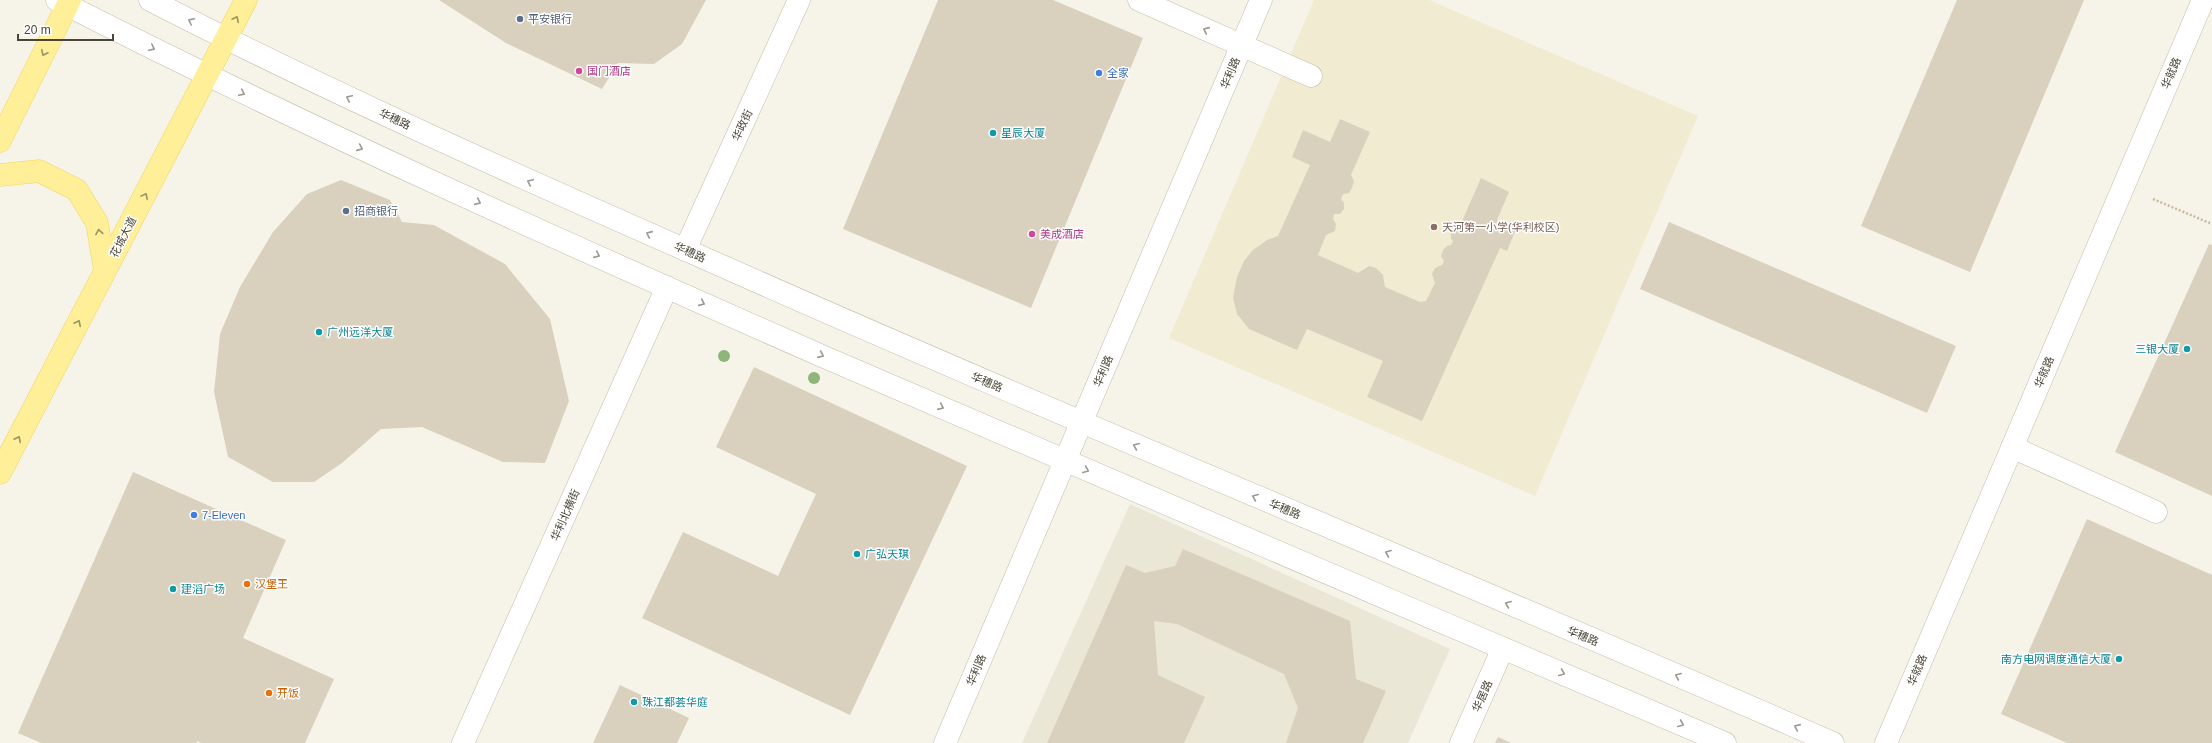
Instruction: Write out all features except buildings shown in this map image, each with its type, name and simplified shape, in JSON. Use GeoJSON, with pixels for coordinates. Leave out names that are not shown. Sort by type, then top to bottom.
{"type":"FeatureCollection","features":[{"type":"Feature","properties":{"kind":"main road","name":"花城大道"},"geometry":{"type":"LineString","coordinates":[[0,473],[246,0]]}},
{"type":"Feature","properties":{"kind":"main road"},"geometry":{"type":"LineString","coordinates":[[0,141],[65,2]]}},
{"type":"Feature","properties":{"kind":"main road"},"geometry":{"type":"LineString","coordinates":[[0,175],[39,171],[77,190],[97,223],[105,271]]}},
{"type":"Feature","properties":{"kind":"street","name":"华穗路"},"geometry":{"type":"LineString","coordinates":[[150,0],[292,72],[547,190],[1081,422],[1833,743]]}},
{"type":"Feature","properties":{"kind":"street","name":"华政街"},"geometry":{"type":"LineString","coordinates":[[685,250],[799,0]]}},
{"type":"Feature","properties":{"kind":"street"},"geometry":{"type":"LineString","coordinates":[[1139,0],[1311,76]]}},
{"type":"Feature","properties":{"kind":"street","name":"华利路"},"geometry":{"type":"LineString","coordinates":[[945,743],[1261,0]]}},
{"type":"Feature","properties":{"kind":"street","name":"华就路"},"geometry":{"type":"LineString","coordinates":[[1886,743],[2203,0]]}},
{"type":"Feature","properties":{"kind":"street"},"geometry":{"type":"LineString","coordinates":[[65,2],[273,108],[667,287],[1064,461],[1725,743]]}},
{"type":"Feature","properties":{"kind":"street","name":"华利北横街"},"geometry":{"type":"LineString","coordinates":[[463,743],[667,287]]}},
{"type":"Feature","properties":{"kind":"street"},"geometry":{"type":"LineString","coordinates":[[2012,447],[2156,512]]}},
{"type":"Feature","properties":{"kind":"street","name":"华居路"},"geometry":{"type":"LineString","coordinates":[[1461,743],[1503,648]]}},
{"type":"Feature","properties":{"kind":"path"},"geometry":{"type":"LineString","coordinates":[[2153,199],[2212,224]]}},
{"type":"Feature","properties":{"kind":"shaded area","name":"天河第一小学(华利校区)"},"geometry":{"type":"Polygon","coordinates":[[[1314,0],[1429,0],[1698,116],[1535,496],[1169,338],[1314,0]]]}},
{"type":"Feature","properties":{"kind":"shaded area"},"geometry":{"type":"Polygon","coordinates":[[[1130,504],[1450,649],[1408,743],[1022,743],[1130,504]]]}},
{"type":"Feature","properties":{"kind":"place","name":"平安银行"},"geometry":{"type":"Point","coordinates":[520,19]}},
{"type":"Feature","properties":{"kind":"place","name":"国门酒店"},"geometry":{"type":"Point","coordinates":[579,71]}},
{"type":"Feature","properties":{"kind":"place","name":"全家"},"geometry":{"type":"Point","coordinates":[1099,73]}},
{"type":"Feature","properties":{"kind":"place","name":"星辰大厦"},"geometry":{"type":"Point","coordinates":[993,133]}},
{"type":"Feature","properties":{"kind":"place","name":"招商银行"},"geometry":{"type":"Point","coordinates":[346,211]}},
{"type":"Feature","properties":{"kind":"place","name":"天河第一小学(华利校区)"},"geometry":{"type":"Point","coordinates":[1434,227]}},
{"type":"Feature","properties":{"kind":"place","name":"美成酒店"},"geometry":{"type":"Point","coordinates":[1032,234]}},
{"type":"Feature","properties":{"kind":"place","name":"广州远洋大厦"},"geometry":{"type":"Point","coordinates":[319,332]}},
{"type":"Feature","properties":{"kind":"place","name":"三银大厦"},"geometry":{"type":"Point","coordinates":[2187,349]}},
{"type":"Feature","properties":{"kind":"place","name":"7-Eleven"},"geometry":{"type":"Point","coordinates":[194,515]}},
{"type":"Feature","properties":{"kind":"place","name":"广弘天琪"},"geometry":{"type":"Point","coordinates":[857,554]}},
{"type":"Feature","properties":{"kind":"place","name":"汉堡王"},"geometry":{"type":"Point","coordinates":[247,584]}},
{"type":"Feature","properties":{"kind":"place","name":"建滔广场"},"geometry":{"type":"Point","coordinates":[173,589]}},
{"type":"Feature","properties":{"kind":"place","name":"南方电网调度通信大厦"},"geometry":{"type":"Point","coordinates":[2119,659]}},
{"type":"Feature","properties":{"kind":"place","name":"开饭"},"geometry":{"type":"Point","coordinates":[269,693]}},
{"type":"Feature","properties":{"kind":"place","name":"珠江都荟华庭"},"geometry":{"type":"Point","coordinates":[634,702]}}]}
